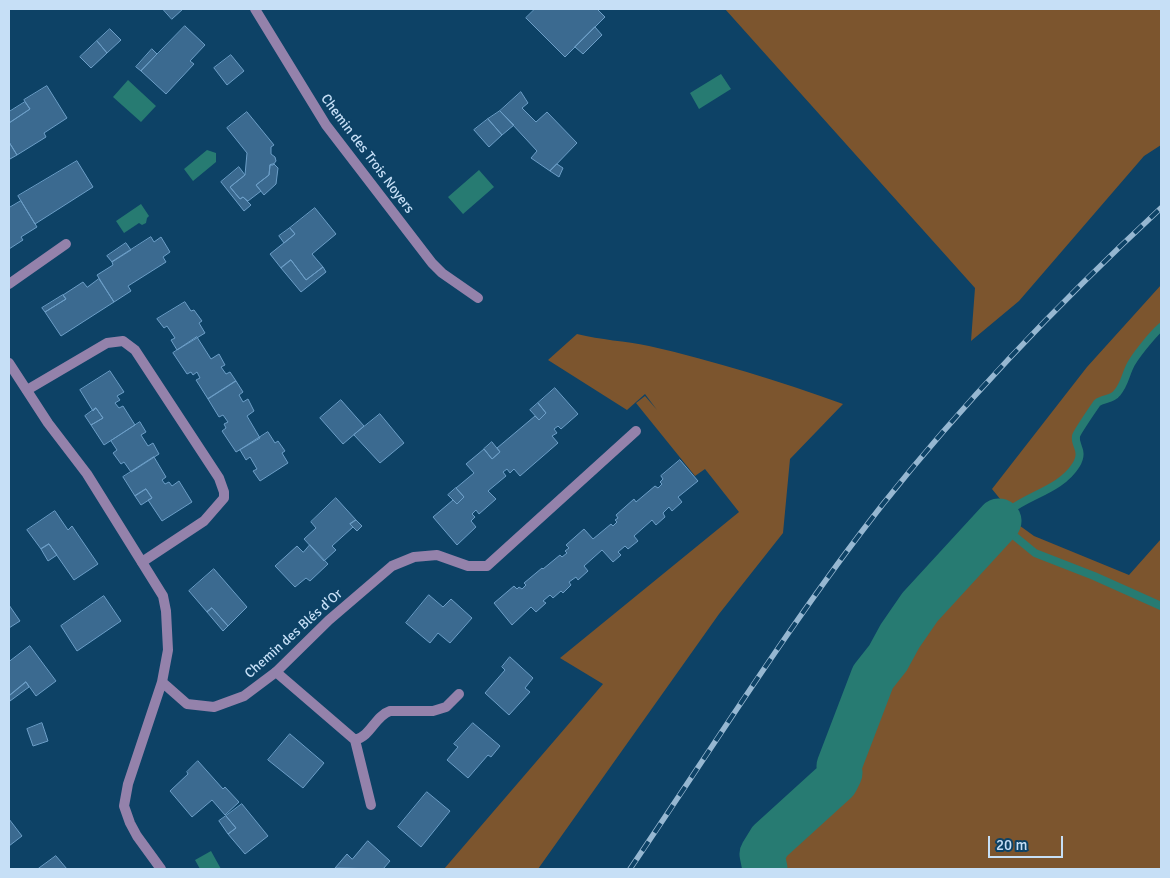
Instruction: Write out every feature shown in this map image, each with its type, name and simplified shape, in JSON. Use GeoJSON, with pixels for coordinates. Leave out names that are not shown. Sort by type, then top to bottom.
{"type":"FeatureCollection","features":[{"type":"Feature","properties":{"kind":"street","name":"Chemin des Trois Noyers"},"geometry":{"type":"LineString","coordinates":[[255,9],[310,102],[331,133],[432,263],[442,273],[478,298]]}},
{"type":"Feature","properties":{"kind":"street"},"geometry":{"type":"LineString","coordinates":[[9,284],[66,244]]}},
{"type":"Feature","properties":{"kind":"street"},"geometry":{"type":"LineString","coordinates":[[27,390],[107,343],[123,341],[134,350],[219,478],[224,492],[224,498],[204,522],[142,562]]}},
{"type":"Feature","properties":{"kind":"street"},"geometry":{"type":"LineString","coordinates":[[9,364],[48,423],[87,474],[163,596],[166,611],[168,650],[162,682],[128,784],[124,806],[130,823],[161,869]]}},
{"type":"Feature","properties":{"kind":"street","name":"Chemin des Blés d'Or"},"geometry":{"type":"LineString","coordinates":[[162,682],[187,704],[214,707],[244,696],[276,672],[329,620],[392,566],[414,557],[437,555],[468,566],[487,566],[636,431]]}},
{"type":"Feature","properties":{"kind":"street"},"geometry":{"type":"LineString","coordinates":[[276,672],[355,740],[371,805]]}},
{"type":"Feature","properties":{"kind":"street"},"geometry":{"type":"LineString","coordinates":[[355,740],[368,732],[383,713],[390,711],[433,711],[446,707],[459,694]]}},
{"type":"Feature","properties":{"kind":"shaded area"},"geometry":{"type":"Polygon","coordinates":[[[725,9],[1161,9],[1161,145],[1144,156],[1019,301],[971,341],[975,288],[725,9]]]}},
{"type":"Feature","properties":{"kind":"shaded area"},"geometry":{"type":"Polygon","coordinates":[[[721,74],[731,89],[699,109],[690,93],[721,74]]]}},
{"type":"Feature","properties":{"kind":"shaded area"},"geometry":{"type":"Polygon","coordinates":[[[128,80],[156,106],[141,122],[113,97],[128,80]]]}},
{"type":"Feature","properties":{"kind":"shaded area"},"geometry":{"type":"Polygon","coordinates":[[[207,150],[216,153],[216,162],[193,181],[184,169],[207,150]]]}},
{"type":"Feature","properties":{"kind":"shaded area"},"geometry":{"type":"Polygon","coordinates":[[[479,170],[494,187],[463,214],[448,197],[479,170]]]}},
{"type":"Feature","properties":{"kind":"shaded area"},"geometry":{"type":"Polygon","coordinates":[[[141,204],[149,216],[146,223],[142,225],[139,223],[124,233],[116,221],[141,204]]]}},
{"type":"Feature","properties":{"kind":"shaded area"},"geometry":{"type":"Polygon","coordinates":[[[1161,285],[1161,327],[1148,340],[1135,358],[1117,393],[1113,397],[1097,403],[1079,430],[1076,436],[1080,452],[1077,465],[1051,488],[1009,510],[992,489],[1087,367],[1161,285]]]}},
{"type":"Feature","properties":{"kind":"shaded area"},"geometry":{"type":"Polygon","coordinates":[[[577,334],[649,346],[698,358],[771,379],[843,404],[790,459],[783,533],[719,614],[538,869],[444,869],[603,684],[560,658],[739,512],[705,469],[695,476],[636,403],[645,396],[657,410],[645,394],[627,410],[548,360],[577,334]]]}},
{"type":"Feature","properties":{"kind":"shaded area"},"geometry":{"type":"Polygon","coordinates":[[[1005,515],[1034,536],[1129,575],[1161,539],[1161,869],[759,869],[763,863],[762,854],[770,841],[836,781],[840,773],[839,766],[873,677],[888,658],[900,636],[920,607],[1005,515]]]}},
{"type":"Feature","properties":{"kind":"shaded area"},"geometry":{"type":"Polygon","coordinates":[[[886,647],[869,675],[832,765],[832,776],[815,791],[852,684],[886,647]]]}},
{"type":"Feature","properties":{"kind":"shaded area"},"geometry":{"type":"Polygon","coordinates":[[[211,851],[221,869],[200,869],[195,860],[211,851]]]}},
{"type":"Feature","properties":{"kind":"building"},"geometry":{"type":"Polygon","coordinates":[[[163,9],[183,9],[172,19],[163,9]]]}},
{"type":"Feature","properties":{"kind":"building"},"geometry":{"type":"Polygon","coordinates":[[[535,9],[597,9],[605,17],[565,57],[526,18],[535,9]]]}},
{"type":"Feature","properties":{"kind":"building"},"geometry":{"type":"Polygon","coordinates":[[[185,26],[205,45],[190,61],[194,64],[166,94],[141,71],[185,26]]]}},
{"type":"Feature","properties":{"kind":"building"},"geometry":{"type":"Polygon","coordinates":[[[595,27],[602,35],[583,54],[575,47],[595,27]]]}},
{"type":"Feature","properties":{"kind":"building"},"geometry":{"type":"Polygon","coordinates":[[[110,29],[121,40],[107,53],[97,41],[110,29]]]}},
{"type":"Feature","properties":{"kind":"building"},"geometry":{"type":"Polygon","coordinates":[[[97,41],[107,53],[91,68],[80,57],[97,41]]]}},
{"type":"Feature","properties":{"kind":"building"},"geometry":{"type":"Polygon","coordinates":[[[152,49],[157,54],[141,71],[136,67],[152,49]]]}},
{"type":"Feature","properties":{"kind":"building"},"geometry":{"type":"Polygon","coordinates":[[[231,55],[244,71],[227,85],[214,68],[231,55]]]}},
{"type":"Feature","properties":{"kind":"building"},"geometry":{"type":"Polygon","coordinates":[[[47,86],[67,118],[44,133],[46,137],[17,155],[9,142],[9,123],[30,109],[24,100],[47,86]]]}},
{"type":"Feature","properties":{"kind":"building"},"geometry":{"type":"Polygon","coordinates":[[[521,92],[528,103],[522,108],[536,122],[547,112],[577,143],[550,171],[531,158],[537,151],[500,111],[521,92]]]}},
{"type":"Feature","properties":{"kind":"building"},"geometry":{"type":"Polygon","coordinates":[[[25,102],[30,109],[9,123],[9,112],[25,102]]]}},
{"type":"Feature","properties":{"kind":"building"},"geometry":{"type":"Polygon","coordinates":[[[500,111],[514,125],[502,135],[488,119],[500,111]]]}},
{"type":"Feature","properties":{"kind":"building"},"geometry":{"type":"Polygon","coordinates":[[[247,112],[274,145],[271,147],[271,154],[275,157],[276,161],[273,165],[270,165],[269,175],[256,185],[261,191],[248,201],[243,197],[240,199],[230,187],[245,175],[247,153],[227,128],[247,112]]]}},
{"type":"Feature","properties":{"kind":"building"},"geometry":{"type":"Polygon","coordinates":[[[488,119],[502,135],[489,147],[474,130],[488,119]]]}},
{"type":"Feature","properties":{"kind":"building"},"geometry":{"type":"Polygon","coordinates":[[[9,142],[17,155],[10,159],[9,157],[9,142]]]}},
{"type":"Feature","properties":{"kind":"building"},"geometry":{"type":"Polygon","coordinates":[[[77,161],[93,187],[35,224],[18,196],[77,161]]]}},
{"type":"Feature","properties":{"kind":"building"},"geometry":{"type":"Polygon","coordinates":[[[274,164],[278,168],[276,184],[264,195],[256,185],[269,175],[270,165],[274,164]]]}},
{"type":"Feature","properties":{"kind":"building"},"geometry":{"type":"Polygon","coordinates":[[[557,164],[563,168],[559,177],[550,171],[557,164]]]}},
{"type":"Feature","properties":{"kind":"building"},"geometry":{"type":"Polygon","coordinates":[[[239,167],[245,175],[230,187],[240,199],[243,197],[251,205],[244,211],[221,182],[239,167]]]}},
{"type":"Feature","properties":{"kind":"building"},"geometry":{"type":"Polygon","coordinates":[[[21,201],[37,227],[21,237],[23,240],[9,249],[9,208],[21,201]]]}},
{"type":"Feature","properties":{"kind":"building"},"geometry":{"type":"Polygon","coordinates":[[[315,208],[336,234],[312,254],[323,267],[306,280],[291,260],[281,268],[270,254],[295,234],[290,228],[315,208]]]}},
{"type":"Feature","properties":{"kind":"building"},"geometry":{"type":"Polygon","coordinates":[[[290,228],[295,234],[284,243],[279,236],[290,228]]]}},
{"type":"Feature","properties":{"kind":"building"},"geometry":{"type":"Polygon","coordinates":[[[151,237],[154,242],[161,237],[170,252],[163,257],[166,262],[128,286],[131,291],[114,302],[97,275],[113,265],[112,262],[151,237]]]}},
{"type":"Feature","properties":{"kind":"building"},"geometry":{"type":"Polygon","coordinates":[[[126,243],[131,250],[112,262],[107,256],[126,243]]]}},
{"type":"Feature","properties":{"kind":"building"},"geometry":{"type":"Polygon","coordinates":[[[291,260],[306,280],[323,267],[326,272],[301,292],[281,268],[291,260]]]}},
{"type":"Feature","properties":{"kind":"building"},"geometry":{"type":"Polygon","coordinates":[[[99,279],[114,302],[61,336],[45,312],[66,299],[63,295],[83,282],[87,287],[99,279]]]}},
{"type":"Feature","properties":{"kind":"building"},"geometry":{"type":"Polygon","coordinates":[[[63,295],[66,299],[45,312],[42,308],[63,295]]]}},
{"type":"Feature","properties":{"kind":"building"},"geometry":{"type":"Polygon","coordinates":[[[185,302],[191,311],[194,310],[202,321],[199,323],[205,333],[177,350],[171,340],[175,338],[167,326],[164,328],[157,319],[185,302]]]}},
{"type":"Feature","properties":{"kind":"building"},"geometry":{"type":"Polygon","coordinates":[[[197,337],[211,359],[219,354],[225,365],[221,367],[226,374],[230,372],[236,381],[208,399],[196,380],[200,378],[197,372],[193,375],[191,372],[187,374],[173,353],[197,337]]]}},
{"type":"Feature","properties":{"kind":"building"},"geometry":{"type":"Polygon","coordinates":[[[110,371],[124,392],[117,396],[120,400],[115,403],[119,408],[123,406],[135,425],[104,445],[91,425],[103,418],[96,408],[93,411],[80,390],[110,371]]]}},
{"type":"Feature","properties":{"kind":"building"},"geometry":{"type":"Polygon","coordinates":[[[236,381],[243,392],[239,395],[243,402],[248,399],[254,411],[247,416],[260,438],[236,452],[222,431],[226,428],[224,424],[228,422],[223,415],[219,417],[208,399],[236,381]]]}},
{"type":"Feature","properties":{"kind":"building"},"geometry":{"type":"Polygon","coordinates":[[[555,388],[578,414],[561,429],[558,426],[554,429],[557,433],[552,436],[558,443],[520,476],[514,469],[510,473],[507,469],[503,472],[506,476],[488,491],[496,499],[479,514],[476,510],[472,514],[475,517],[471,521],[476,527],[457,545],[433,517],[453,500],[457,504],[464,497],[456,488],[474,473],[466,464],[484,449],[492,459],[500,452],[497,448],[535,416],[539,420],[546,413],[538,403],[555,388]]]}},
{"type":"Feature","properties":{"kind":"building"},"geometry":{"type":"Polygon","coordinates":[[[341,400],[364,426],[343,444],[320,418],[341,400]]]}},
{"type":"Feature","properties":{"kind":"building"},"geometry":{"type":"Polygon","coordinates":[[[538,403],[546,413],[539,420],[530,410],[538,403]]]}},
{"type":"Feature","properties":{"kind":"building"},"geometry":{"type":"Polygon","coordinates":[[[96,408],[103,418],[91,425],[85,416],[96,408]]]}},
{"type":"Feature","properties":{"kind":"building"},"geometry":{"type":"Polygon","coordinates":[[[380,414],[404,443],[380,463],[354,435],[380,414]]]}},
{"type":"Feature","properties":{"kind":"building"},"geometry":{"type":"Polygon","coordinates":[[[140,422],[146,432],[141,435],[148,446],[153,443],[159,454],[131,472],[124,462],[121,464],[113,453],[117,450],[111,441],[140,422]]]}},
{"type":"Feature","properties":{"kind":"building"},"geometry":{"type":"Polygon","coordinates":[[[268,432],[275,443],[278,441],[285,451],[282,453],[288,463],[260,481],[253,471],[257,469],[250,457],[246,460],[240,450],[268,432]]]}},
{"type":"Feature","properties":{"kind":"building"},"geometry":{"type":"Polygon","coordinates":[[[492,442],[500,452],[492,459],[484,449],[492,442]]]}},
{"type":"Feature","properties":{"kind":"building"},"geometry":{"type":"Polygon","coordinates":[[[154,457],[166,477],[162,480],[165,484],[169,482],[172,486],[179,481],[192,502],[162,521],[148,500],[152,498],[146,489],[135,496],[123,477],[154,457]]]}},
{"type":"Feature","properties":{"kind":"building"},"geometry":{"type":"Polygon","coordinates":[[[680,460],[698,481],[678,497],[682,502],[672,511],[669,507],[663,513],[665,517],[656,525],[652,520],[634,536],[638,541],[628,549],[625,546],[618,552],[621,555],[613,562],[602,550],[584,566],[588,571],[578,580],[576,577],[569,582],[571,585],[563,593],[561,591],[553,598],[550,595],[543,601],[546,603],[536,612],[531,607],[512,625],[494,603],[514,586],[517,589],[519,587],[522,589],[526,585],[524,583],[542,568],[560,555],[562,557],[567,553],[565,551],[569,548],[566,545],[584,529],[593,539],[611,524],[613,526],[617,522],[615,520],[618,518],[616,515],[634,499],[636,502],[655,486],[658,488],[662,484],[660,482],[663,479],[661,476],[680,460]]]}},
{"type":"Feature","properties":{"kind":"building"},"geometry":{"type":"Polygon","coordinates":[[[456,488],[464,497],[457,504],[448,495],[456,488]]]}},
{"type":"Feature","properties":{"kind":"building"},"geometry":{"type":"Polygon","coordinates":[[[146,489],[152,498],[141,505],[135,496],[146,489]]]}},
{"type":"Feature","properties":{"kind":"building"},"geometry":{"type":"Polygon","coordinates":[[[336,498],[356,520],[350,524],[353,527],[332,546],[336,550],[324,561],[304,539],[316,528],[311,522],[336,498]]]}},
{"type":"Feature","properties":{"kind":"building"},"geometry":{"type":"Polygon","coordinates":[[[55,511],[68,530],[72,526],[98,564],[74,580],[49,544],[41,549],[27,530],[55,511]]]}},
{"type":"Feature","properties":{"kind":"building"},"geometry":{"type":"Polygon","coordinates":[[[356,520],[362,526],[357,531],[350,524],[356,520]]]}},
{"type":"Feature","properties":{"kind":"building"},"geometry":{"type":"Polygon","coordinates":[[[49,544],[57,555],[48,561],[41,549],[49,544]]]}},
{"type":"Feature","properties":{"kind":"building"},"geometry":{"type":"Polygon","coordinates":[[[310,545],[328,564],[310,581],[306,578],[295,587],[275,566],[297,546],[303,552],[310,545]]]}},
{"type":"Feature","properties":{"kind":"building"},"geometry":{"type":"Polygon","coordinates":[[[214,569],[247,607],[228,626],[212,608],[207,612],[189,591],[214,569]]]}},
{"type":"Feature","properties":{"kind":"building"},"geometry":{"type":"Polygon","coordinates":[[[429,595],[443,607],[451,599],[472,618],[450,643],[438,633],[430,643],[406,623],[429,595]]]}},
{"type":"Feature","properties":{"kind":"building"},"geometry":{"type":"Polygon","coordinates":[[[104,596],[121,621],[77,651],[61,626],[104,596]]]}},
{"type":"Feature","properties":{"kind":"building"},"geometry":{"type":"Polygon","coordinates":[[[9,605],[20,621],[9,628],[9,605]]]}},
{"type":"Feature","properties":{"kind":"building"},"geometry":{"type":"Polygon","coordinates":[[[212,608],[228,626],[223,631],[207,612],[212,608]]]}},
{"type":"Feature","properties":{"kind":"building"},"geometry":{"type":"Polygon","coordinates":[[[30,646],[56,681],[36,696],[26,682],[9,696],[9,662],[30,646]]]}},
{"type":"Feature","properties":{"kind":"building"},"geometry":{"type":"Polygon","coordinates":[[[510,657],[533,678],[525,688],[530,692],[509,715],[485,693],[505,670],[502,667],[510,657]]]}},
{"type":"Feature","properties":{"kind":"building"},"geometry":{"type":"Polygon","coordinates":[[[26,682],[29,687],[10,701],[9,696],[26,682]]]}},
{"type":"Feature","properties":{"kind":"building"},"geometry":{"type":"Polygon","coordinates":[[[42,723],[48,741],[33,746],[27,729],[42,723]]]}},
{"type":"Feature","properties":{"kind":"building"},"geometry":{"type":"Polygon","coordinates":[[[473,723],[500,746],[491,757],[488,755],[468,778],[447,760],[458,747],[454,744],[473,723]]]}},
{"type":"Feature","properties":{"kind":"building"},"geometry":{"type":"Polygon","coordinates":[[[290,734],[324,763],[303,788],[268,760],[290,734]]]}},
{"type":"Feature","properties":{"kind":"building"},"geometry":{"type":"Polygon","coordinates":[[[198,761],[223,789],[225,787],[239,802],[225,815],[212,800],[192,817],[170,791],[188,774],[187,772],[198,761]]]}},
{"type":"Feature","properties":{"kind":"building"},"geometry":{"type":"Polygon","coordinates":[[[427,792],[450,811],[421,847],[398,827],[427,792]]]}},
{"type":"Feature","properties":{"kind":"building"},"geometry":{"type":"Polygon","coordinates":[[[242,804],[268,836],[245,854],[228,834],[236,828],[226,816],[242,804]]]}},
{"type":"Feature","properties":{"kind":"building"},"geometry":{"type":"Polygon","coordinates":[[[226,816],[236,828],[228,834],[219,821],[226,816]]]}},
{"type":"Feature","properties":{"kind":"building"},"geometry":{"type":"Polygon","coordinates":[[[9,819],[22,836],[9,846],[9,819]]]}},
{"type":"Feature","properties":{"kind":"building"},"geometry":{"type":"Polygon","coordinates":[[[368,841],[390,861],[383,869],[335,868],[347,854],[352,859],[368,841]]]}},
{"type":"Feature","properties":{"kind":"building"},"geometry":{"type":"Polygon","coordinates":[[[56,856],[67,869],[38,869],[56,856]]]}},
{"type":"Feature","properties":{"kind":"waterway"},"geometry":{"type":"LineString","coordinates":[[1161,327],[1148,340],[1135,358],[1117,393],[1113,397],[1097,403],[1079,430],[1076,440],[1080,456],[1070,473],[1054,486],[1018,504],[999,521],[1035,553],[1094,576],[1161,606]]}},
{"type":"Feature","properties":{"kind":"waterway"},"geometry":{"type":"LineString","coordinates":[[765,869],[762,854],[770,841],[836,781],[840,773],[839,766],[873,677],[888,658],[900,636],[920,607],[999,521]]}},
{"type":"Feature","properties":{"kind":"railway"},"geometry":{"type":"LineString","coordinates":[[630,869],[785,638],[849,548],[915,464],[1017,350],[1161,208]]}}]}
